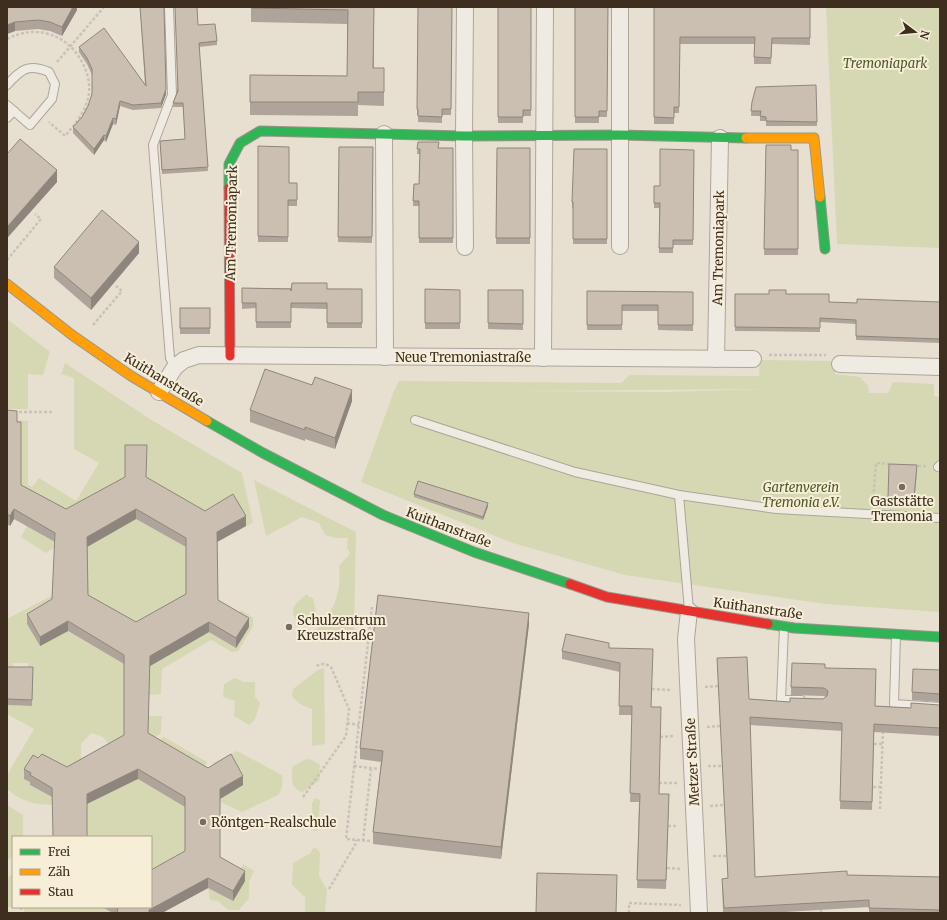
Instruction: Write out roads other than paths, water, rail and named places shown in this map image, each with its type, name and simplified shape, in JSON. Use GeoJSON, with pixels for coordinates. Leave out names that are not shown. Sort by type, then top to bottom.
{"type":"FeatureCollection","features":[{"type":"Feature","properties":{"kind":"street"},"geometry":{"type":"LineString","coordinates":[[465,7],[464,136],[466,247]]}},
{"type":"Feature","properties":{"kind":"street"},"geometry":{"type":"LineString","coordinates":[[543,358],[544,7]]}},
{"type":"Feature","properties":{"kind":"street"},"geometry":{"type":"LineString","coordinates":[[620,7],[620,246]]}},
{"type":"Feature","properties":{"kind":"street","name":"Am Tremoniapark"},"geometry":{"type":"LineString","coordinates":[[230,356],[230,164],[240,143],[260,131],[464,136],[619,135],[720,138],[814,138],[825,250]]}},
{"type":"Feature","properties":{"kind":"street"},"geometry":{"type":"LineString","coordinates":[[384,134],[385,357]]}},
{"type":"Feature","properties":{"kind":"street","name":"Am Tremoniapark"},"geometry":{"type":"LineString","coordinates":[[716,359],[720,138]]}},
{"type":"Feature","properties":{"kind":"street","name":"Kuithanstraße"},"geometry":{"type":"LineString","coordinates":[[7,284],[76,338],[131,376],[263,453],[383,515],[474,552],[607,597],[784,626],[940,637]]}},
{"type":"Feature","properties":{"kind":"street","name":"Neue Tremoniastraße"},"geometry":{"type":"LineString","coordinates":[[175,367],[184,360],[199,355],[753,359]]}},
{"type":"Feature","properties":{"kind":"street"},"geometry":{"type":"LineString","coordinates":[[840,364],[940,367]]}},
{"type":"Feature","properties":{"kind":"street"},"geometry":{"type":"LineString","coordinates":[[159,392],[175,367]]}},
{"type":"Feature","properties":{"kind":"street","name":"Metzer Straße"},"geometry":{"type":"LineString","coordinates":[[689,611],[686,638],[699,913]]}},
{"type":"Feature","properties":{"kind":"lane"},"geometry":{"type":"LineString","coordinates":[[169,7],[172,95],[154,145],[170,358],[175,367]]}},
{"type":"Feature","properties":{"kind":"lane"},"geometry":{"type":"LineString","coordinates":[[7,85],[18,73],[26,68],[34,67],[49,72],[55,84],[52,99],[30,125],[10,108],[7,118]]}},
{"type":"Feature","properties":{"kind":"lane"},"geometry":{"type":"LineString","coordinates":[[416,420],[575,472],[679,495],[776,509],[940,518]]}},
{"type":"Feature","properties":{"kind":"lane"},"geometry":{"type":"LineString","coordinates":[[679,495],[689,611]]}},
{"type":"Feature","properties":{"kind":"lane"},"geometry":{"type":"LineString","coordinates":[[784,626],[781,700],[809,701]]}},
{"type":"Feature","properties":{"kind":"lane"},"geometry":{"type":"LineString","coordinates":[[896,635],[894,704],[940,707]]}},
{"type":"Feature","properties":{"kind":"place","name":"Gaststätte Tremonia"},"geometry":{"type":"Point","coordinates":[902,487]}},
{"type":"Feature","properties":{"kind":"place","name":"Schulzentrum Kreuzstraße"},"geometry":{"type":"Point","coordinates":[289,627]}},
{"type":"Feature","properties":{"kind":"place","name":"Röntgen-Realschule"},"geometry":{"type":"Point","coordinates":[203,822]}},
{"type":"Feature","properties":{"kind":"park label","name":"Tremoniapark"},"geometry":{"type":"Point","coordinates":[885,63]}},
{"type":"Feature","properties":{"kind":"park label","name":"Gartenverein Tremonia e.V."},"geometry":{"type":"Point","coordinates":[801,494]}}]}
